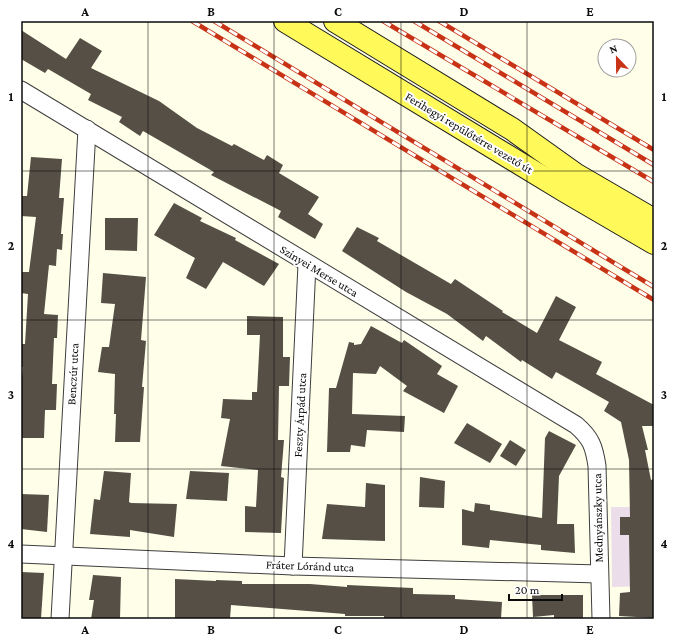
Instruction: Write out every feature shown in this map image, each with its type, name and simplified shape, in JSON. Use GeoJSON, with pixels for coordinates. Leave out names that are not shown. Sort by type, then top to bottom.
{"type":"FeatureCollection","features":[{"type":"Feature","properties":{"kind":"main road","name":"Ferihegyi repülőtérre vezető út"},"geometry":{"type":"LineString","coordinates":[[285,21],[654,243]]}},
{"type":"Feature","properties":{"kind":"main road","name":"Ferihegyi repülőtérre vezető út"},"geometry":{"type":"LineString","coordinates":[[335,21],[512,129],[576,174],[654,220]]}},
{"type":"Feature","properties":{"kind":"street","name":"Szinyei Merse utca"},"geometry":{"type":"LineString","coordinates":[[21,90],[576,425],[588,436],[594,448],[597,466]]}},
{"type":"Feature","properties":{"kind":"street","name":"Benczúr utca"},"geometry":{"type":"LineString","coordinates":[[60,619],[87,129]]}},
{"type":"Feature","properties":{"kind":"street","name":"Feszty Árpád utca"},"geometry":{"type":"LineString","coordinates":[[293,566],[307,264]]}},
{"type":"Feature","properties":{"kind":"street","name":"Mednyánszky utca"},"geometry":{"type":"LineString","coordinates":[[597,466],[601,619]]}},
{"type":"Feature","properties":{"kind":"street","name":"Fráter Lóránd utca"},"geometry":{"type":"LineString","coordinates":[[21,554],[293,566],[599,574]]}},
{"type":"Feature","properties":{"kind":"shaded area"},"geometry":{"type":"Polygon","coordinates":[[[611,507],[654,507],[654,586],[612,587],[611,507]]]}},
{"type":"Feature","properties":{"kind":"building"},"geometry":{"type":"Polygon","coordinates":[[[21,30],[66,59],[80,38],[102,51],[91,68],[159,101],[197,128],[232,146],[234,144],[264,160],[267,155],[283,165],[279,173],[319,197],[308,214],[323,224],[315,239],[278,217],[281,211],[211,175],[214,172],[143,131],[140,136],[119,122],[122,117],[88,100],[91,94],[48,69],[45,73],[21,59],[21,30]]]}},
{"type":"Feature","properties":{"kind":"building"},"geometry":{"type":"Polygon","coordinates":[[[31,157],[62,159],[59,198],[64,198],[61,234],[63,234],[62,250],[57,249],[56,266],[49,265],[44,314],[58,315],[57,338],[54,338],[52,384],[57,384],[56,410],[45,410],[44,438],[21,438],[21,388],[23,367],[21,367],[21,344],[25,344],[28,294],[21,293],[21,272],[29,272],[36,217],[21,216],[21,196],[27,196],[31,157]]]}},
{"type":"Feature","properties":{"kind":"building"},"geometry":{"type":"Polygon","coordinates":[[[174,203],[202,218],[200,221],[236,238],[235,240],[279,264],[264,286],[223,262],[206,289],[186,278],[195,258],[154,235],[174,203]]]}},
{"type":"Feature","properties":{"kind":"building"},"geometry":{"type":"Polygon","coordinates":[[[105,218],[138,218],[137,251],[105,250],[105,218]]]}},
{"type":"Feature","properties":{"kind":"building"},"geometry":{"type":"Polygon","coordinates":[[[357,227],[379,238],[377,241],[451,284],[455,279],[503,311],[502,312],[537,333],[556,296],[576,307],[559,340],[602,362],[596,374],[654,405],[654,426],[642,426],[648,450],[645,450],[651,480],[654,479],[654,618],[619,616],[620,593],[630,592],[629,535],[620,535],[620,517],[630,517],[629,460],[621,422],[604,411],[609,402],[556,372],[552,379],[522,360],[521,362],[486,336],[483,341],[447,314],[406,292],[342,251],[357,227]]]}},
{"type":"Feature","properties":{"kind":"building"},"geometry":{"type":"Polygon","coordinates":[[[103,273],[146,277],[141,340],[146,341],[142,387],[144,387],[140,442],[115,442],[115,374],[98,372],[102,347],[109,347],[115,304],[101,303],[103,273]]]}},
{"type":"Feature","properties":{"kind":"building"},"geometry":{"type":"Polygon","coordinates":[[[247,316],[283,317],[283,357],[290,357],[289,386],[279,386],[278,440],[284,440],[281,477],[284,478],[281,533],[245,532],[245,506],[256,507],[258,470],[221,466],[230,419],[221,418],[223,399],[252,400],[252,392],[257,392],[260,335],[247,335],[247,316]]]}},
{"type":"Feature","properties":{"kind":"building"},"geometry":{"type":"Polygon","coordinates":[[[371,326],[402,343],[404,340],[442,366],[437,374],[458,386],[444,413],[403,391],[407,386],[380,366],[376,374],[353,373],[352,414],[405,416],[404,432],[367,430],[365,447],[351,445],[350,452],[327,452],[329,388],[336,388],[349,342],[354,343],[354,345],[361,344],[371,326]]]}},
{"type":"Feature","properties":{"kind":"building"},"geometry":{"type":"Polygon","coordinates":[[[467,423],[502,444],[490,463],[454,443],[467,423]]]}},
{"type":"Feature","properties":{"kind":"building"},"geometry":{"type":"Polygon","coordinates":[[[549,431],[576,445],[559,476],[557,524],[574,524],[575,553],[541,550],[541,545],[490,540],[489,548],[462,545],[462,509],[474,512],[475,503],[490,505],[490,510],[542,518],[545,438],[549,431]]]}},
{"type":"Feature","properties":{"kind":"building"},"geometry":{"type":"Polygon","coordinates":[[[510,440],[526,450],[516,466],[500,456],[510,440]]]}},
{"type":"Feature","properties":{"kind":"building"},"geometry":{"type":"Polygon","coordinates":[[[104,471],[131,473],[129,502],[131,503],[177,504],[174,537],[130,530],[130,537],[90,534],[94,499],[100,500],[104,471]]]}},
{"type":"Feature","properties":{"kind":"building"},"geometry":{"type":"Polygon","coordinates":[[[190,471],[229,473],[227,501],[186,499],[190,471]]]}},
{"type":"Feature","properties":{"kind":"building"},"geometry":{"type":"Polygon","coordinates":[[[420,477],[445,481],[444,508],[419,507],[420,477]]]}},
{"type":"Feature","properties":{"kind":"building"},"geometry":{"type":"Polygon","coordinates":[[[366,483],[385,485],[385,541],[322,539],[327,504],[365,507],[366,483]]]}},
{"type":"Feature","properties":{"kind":"building"},"geometry":{"type":"Polygon","coordinates":[[[21,494],[49,495],[47,532],[21,529],[21,494]]]}},
{"type":"Feature","properties":{"kind":"building"},"geometry":{"type":"Polygon","coordinates":[[[21,572],[44,573],[41,619],[21,619],[21,572]]]}},
{"type":"Feature","properties":{"kind":"building"},"geometry":{"type":"Polygon","coordinates":[[[93,575],[121,577],[120,619],[91,619],[94,600],[89,600],[93,575]]]}},
{"type":"Feature","properties":{"kind":"building"},"geometry":{"type":"Polygon","coordinates":[[[175,579],[242,581],[242,584],[310,584],[347,587],[347,585],[413,588],[413,594],[455,595],[455,599],[502,602],[501,619],[384,619],[384,616],[345,616],[345,614],[231,605],[230,619],[175,619],[175,579]]]}},
{"type":"Feature","properties":{"kind":"building"},"geometry":{"type":"Polygon","coordinates":[[[532,595],[583,595],[583,619],[554,619],[554,615],[533,617],[532,595]]]}},
{"type":"Feature","properties":{"kind":"railway"},"geometry":{"type":"LineString","coordinates":[[192,21],[654,300]]}},
{"type":"Feature","properties":{"kind":"railway"},"geometry":{"type":"LineString","coordinates":[[214,21],[654,287]]}},
{"type":"Feature","properties":{"kind":"railway"},"geometry":{"type":"LineString","coordinates":[[383,21],[654,182]]}},
{"type":"Feature","properties":{"kind":"railway"},"geometry":{"type":"LineString","coordinates":[[414,21],[654,165]]}},
{"type":"Feature","properties":{"kind":"railway"},"geometry":{"type":"LineString","coordinates":[[439,21],[654,150]]}}]}
